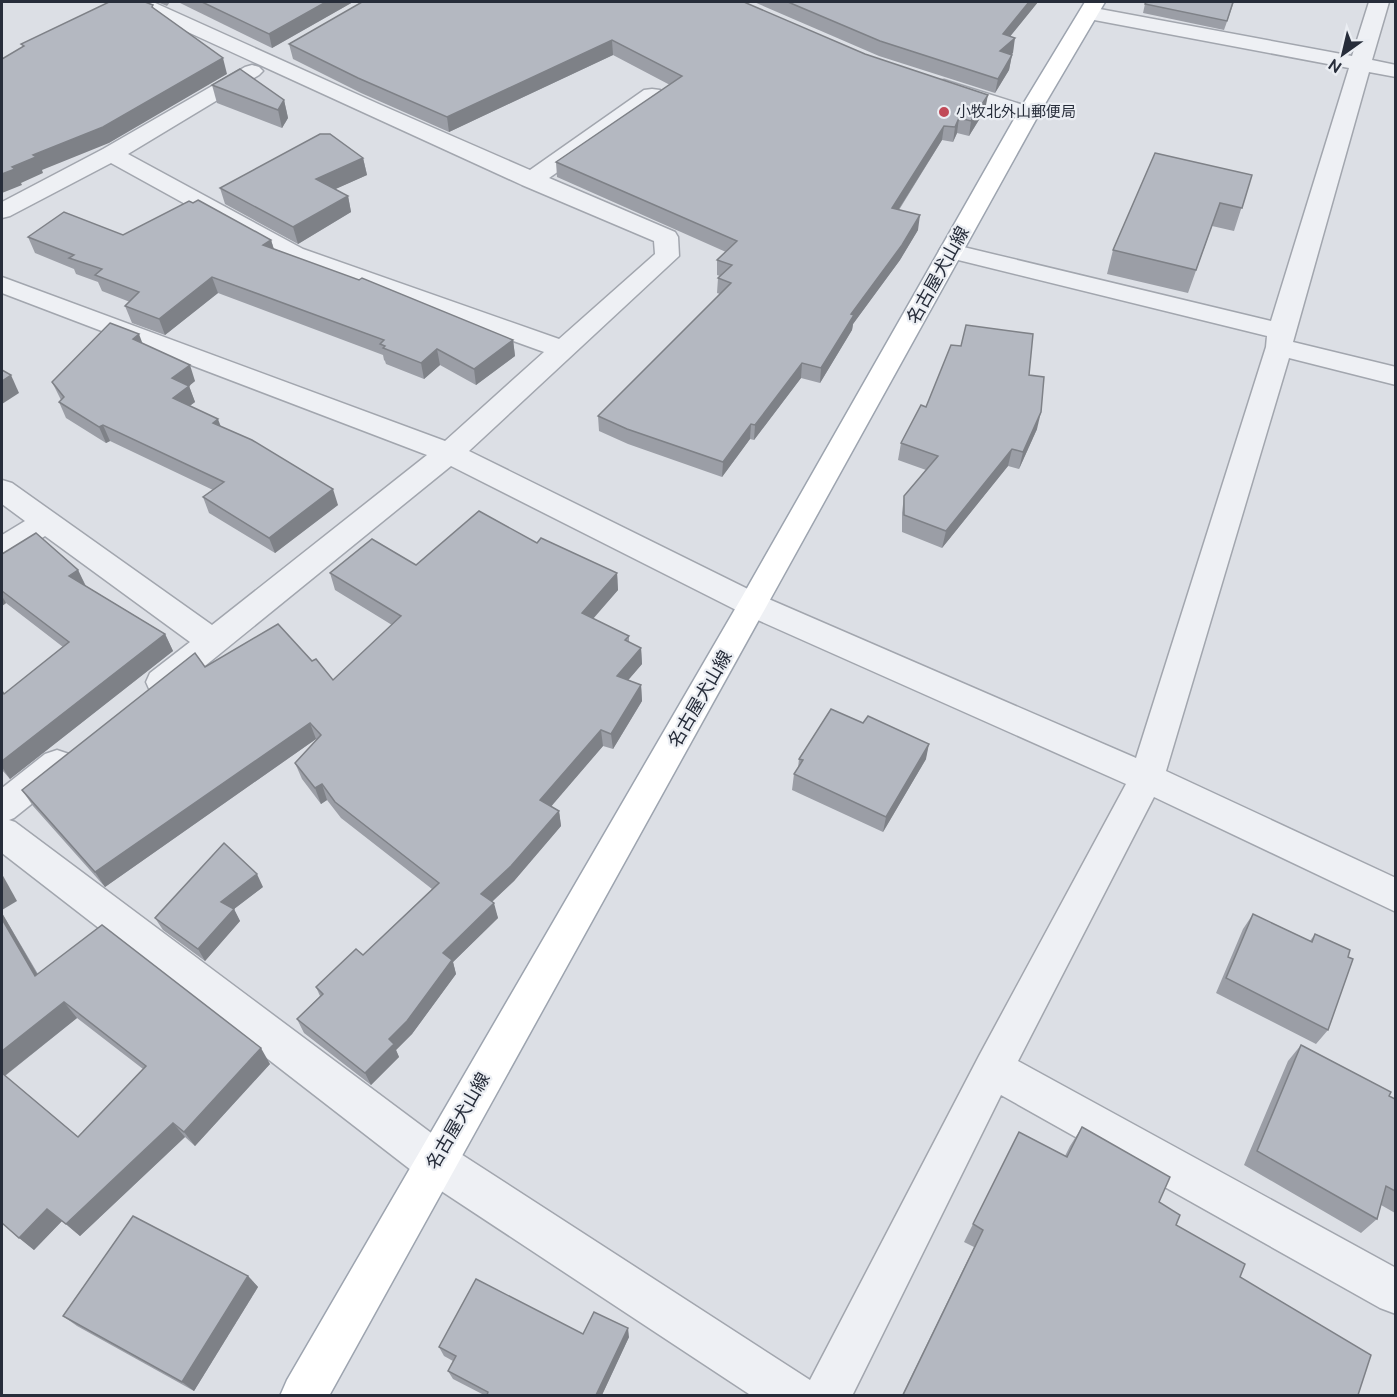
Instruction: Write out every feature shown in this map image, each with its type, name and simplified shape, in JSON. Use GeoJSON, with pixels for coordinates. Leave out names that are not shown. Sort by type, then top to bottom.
{"type":"FeatureCollection","features":[{"type":"Feature","properties":{"kind":"main road","name":"名古屋犬山線"},"geometry":{"type":"LineString","coordinates":[[303,1395],[753,605],[1028,114],[1092,7]]}},
{"type":"Feature","properties":{"kind":"street"},"geometry":{"type":"LineString","coordinates":[[138,2],[530,180],[666,237],[667,256],[449,453],[140,700]]}},
{"type":"Feature","properties":{"kind":"street"},"geometry":{"type":"LineString","coordinates":[[827,1395],[993,1069],[1147,778],[1379,2]]}},
{"type":"Feature","properties":{"kind":"street"},"geometry":{"type":"LineString","coordinates":[[1092,7],[1395,71]]}},
{"type":"Feature","properties":{"kind":"street"},"geometry":{"type":"LineString","coordinates":[[2,211],[111,154],[288,50]]}},
{"type":"Feature","properties":{"kind":"street"},"geometry":{"type":"LineString","coordinates":[[927,80],[1028,114]]}},
{"type":"Feature","properties":{"kind":"street"},"geometry":{"type":"LineString","coordinates":[[530,180],[652,95]]}},
{"type":"Feature","properties":{"kind":"street"},"geometry":{"type":"LineString","coordinates":[[111,154],[294,254],[563,350]]}},
{"type":"Feature","properties":{"kind":"street"},"geometry":{"type":"LineString","coordinates":[[951,251],[1280,339],[1395,376]]}},
{"type":"Feature","properties":{"kind":"street"},"geometry":{"type":"LineString","coordinates":[[2,284],[449,453],[753,605],[1147,778],[1395,896]]}},
{"type":"Feature","properties":{"kind":"street"},"geometry":{"type":"LineString","coordinates":[[2,490],[213,642]]}},
{"type":"Feature","properties":{"kind":"street"},"geometry":{"type":"LineString","coordinates":[[2,549],[46,522]]}},
{"type":"Feature","properties":{"kind":"street"},"geometry":{"type":"LineString","coordinates":[[2,808],[75,750]]}},
{"type":"Feature","properties":{"kind":"street"},"geometry":{"type":"LineString","coordinates":[[2,833],[435,1162],[794,1395]]}},
{"type":"Feature","properties":{"kind":"street"},"geometry":{"type":"LineString","coordinates":[[993,1069],[1395,1292]]}},
{"type":"Feature","properties":{"kind":"building"},"geometry":{"type":"Polygon","coordinates":[[[109,2],[145,2],[153,5],[152,7],[223,58],[103,127],[33,155],[36,157],[2,174],[2,59],[24,46],[21,44],[109,2]]]}},
{"type":"Feature","properties":{"kind":"building"},"geometry":{"type":"Polygon","coordinates":[[[202,2],[326,2],[269,34],[202,2]]]}},
{"type":"Feature","properties":{"kind":"building"},"geometry":{"type":"Polygon","coordinates":[[[362,2],[744,2],[865,54],[988,95],[971,121],[959,118],[955,127],[944,126],[892,208],[920,215],[902,245],[851,314],[854,315],[821,368],[802,363],[755,425],[751,424],[723,462],[627,429],[598,416],[731,283],[718,278],[732,265],[717,260],[737,241],[556,162],[682,76],[612,40],[447,117],[358,78],[289,44],[362,2]]]}},
{"type":"Feature","properties":{"kind":"building"},"geometry":{"type":"Polygon","coordinates":[[[788,2],[1029,2],[1003,34],[1015,38],[1000,51],[1012,55],[998,79],[880,41],[788,2]]]}},
{"type":"Feature","properties":{"kind":"building"},"geometry":{"type":"Polygon","coordinates":[[[1146,2],[1233,2],[1227,21],[1145,4],[1146,2]]]}},
{"type":"Feature","properties":{"kind":"building"},"geometry":{"type":"Polygon","coordinates":[[[240,69],[284,100],[278,110],[212,85],[240,69]]]}},
{"type":"Feature","properties":{"kind":"building"},"geometry":{"type":"Polygon","coordinates":[[[320,134],[330,134],[363,158],[316,179],[348,196],[293,227],[220,188],[320,134]]]}},
{"type":"Feature","properties":{"kind":"building"},"geometry":{"type":"Polygon","coordinates":[[[1155,153],[1252,175],[1242,208],[1220,203],[1196,270],[1113,250],[1155,153]]]}},
{"type":"Feature","properties":{"kind":"building"},"geometry":{"type":"Polygon","coordinates":[[[198,200],[271,240],[263,245],[359,280],[362,278],[513,340],[474,369],[437,349],[421,363],[383,348],[385,346],[380,344],[384,340],[212,277],[159,319],[125,306],[139,292],[95,275],[102,269],[69,258],[74,255],[28,237],[64,212],[123,235],[189,201],[193,203],[198,200]]]}},
{"type":"Feature","properties":{"kind":"building"},"geometry":{"type":"Polygon","coordinates":[[[110,323],[139,334],[133,339],[190,365],[172,378],[189,386],[173,398],[218,419],[213,423],[252,440],[333,489],[269,538],[203,497],[224,482],[103,425],[99,427],[59,402],[64,397],[52,382],[110,323]]]}},
{"type":"Feature","properties":{"kind":"building"},"geometry":{"type":"Polygon","coordinates":[[[966,325],[1033,334],[1029,375],[1044,377],[1041,412],[1023,452],[1012,449],[946,531],[904,515],[904,496],[938,456],[901,443],[921,405],[926,407],[951,345],[961,346],[966,325]]]}},
{"type":"Feature","properties":{"kind":"building"},"geometry":{"type":"Polygon","coordinates":[[[2,370],[11,375],[2,381],[2,370]]]}},
{"type":"Feature","properties":{"kind":"building"},"geometry":{"type":"Polygon","coordinates":[[[479,511],[537,543],[541,538],[617,573],[582,613],[629,636],[625,640],[641,648],[617,676],[641,685],[611,734],[601,730],[540,800],[559,811],[511,866],[481,894],[494,903],[443,953],[452,960],[407,1021],[389,1039],[394,1044],[365,1073],[297,1019],[323,994],[316,987],[356,949],[363,955],[439,883],[335,802],[322,784],[315,788],[295,763],[321,735],[310,723],[95,872],[22,790],[195,653],[205,667],[278,624],[312,661],[316,659],[333,680],[401,616],[330,573],[372,539],[416,565],[479,511]]]}},
{"type":"Feature","properties":{"kind":"building"},"geometry":{"type":"Polygon","coordinates":[[[36,533],[78,570],[69,576],[165,634],[2,761],[2,691],[4,694],[69,642],[2,591],[2,554],[36,533]]]}},
{"type":"Feature","properties":{"kind":"building"},"geometry":{"type":"Polygon","coordinates":[[[831,709],[863,723],[868,716],[929,744],[886,817],[794,774],[803,760],[799,759],[831,709]]]}},
{"type":"Feature","properties":{"kind":"building"},"geometry":{"type":"Polygon","coordinates":[[[224,843],[257,874],[221,902],[234,909],[198,949],[155,918],[224,843]]]}},
{"type":"Feature","properties":{"kind":"building"},"geometry":{"type":"Polygon","coordinates":[[[1253,914],[1312,942],[1315,934],[1350,950],[1348,957],[1353,959],[1328,1030],[1226,978],[1253,914]]]}},
{"type":"Feature","properties":{"kind":"building"},"geometry":{"type":"Polygon","coordinates":[[[2,919],[35,976],[102,925],[261,1048],[184,1132],[173,1123],[66,1224],[47,1209],[19,1238],[2,1223],[2,1073],[78,1137],[146,1066],[64,1002],[2,1051],[2,919]]]}},
{"type":"Feature","properties":{"kind":"building"},"geometry":{"type":"Polygon","coordinates":[[[1301,1045],[1391,1092],[1389,1096],[1395,1099],[1395,1191],[1386,1186],[1377,1219],[1257,1151],[1301,1045]]]}},
{"type":"Feature","properties":{"kind":"building"},"geometry":{"type":"Polygon","coordinates":[[[1082,1127],[1170,1177],[1159,1202],[1180,1215],[1176,1225],[1245,1264],[1240,1277],[1371,1355],[1358,1395],[903,1395],[983,1230],[973,1224],[1019,1132],[1067,1157],[1082,1127]]]}},
{"type":"Feature","properties":{"kind":"building"},"geometry":{"type":"Polygon","coordinates":[[[133,1216],[248,1276],[182,1382],[63,1316],[133,1216]]]}},
{"type":"Feature","properties":{"kind":"building"},"geometry":{"type":"Polygon","coordinates":[[[476,1279],[583,1334],[594,1312],[628,1328],[596,1395],[487,1395],[488,1392],[448,1371],[456,1356],[439,1347],[476,1279]]]}},
{"type":"Feature","properties":{"kind":"place","name":"小牧北外山郵便局"},"geometry":{"type":"Point","coordinates":[944,112]}}]}
